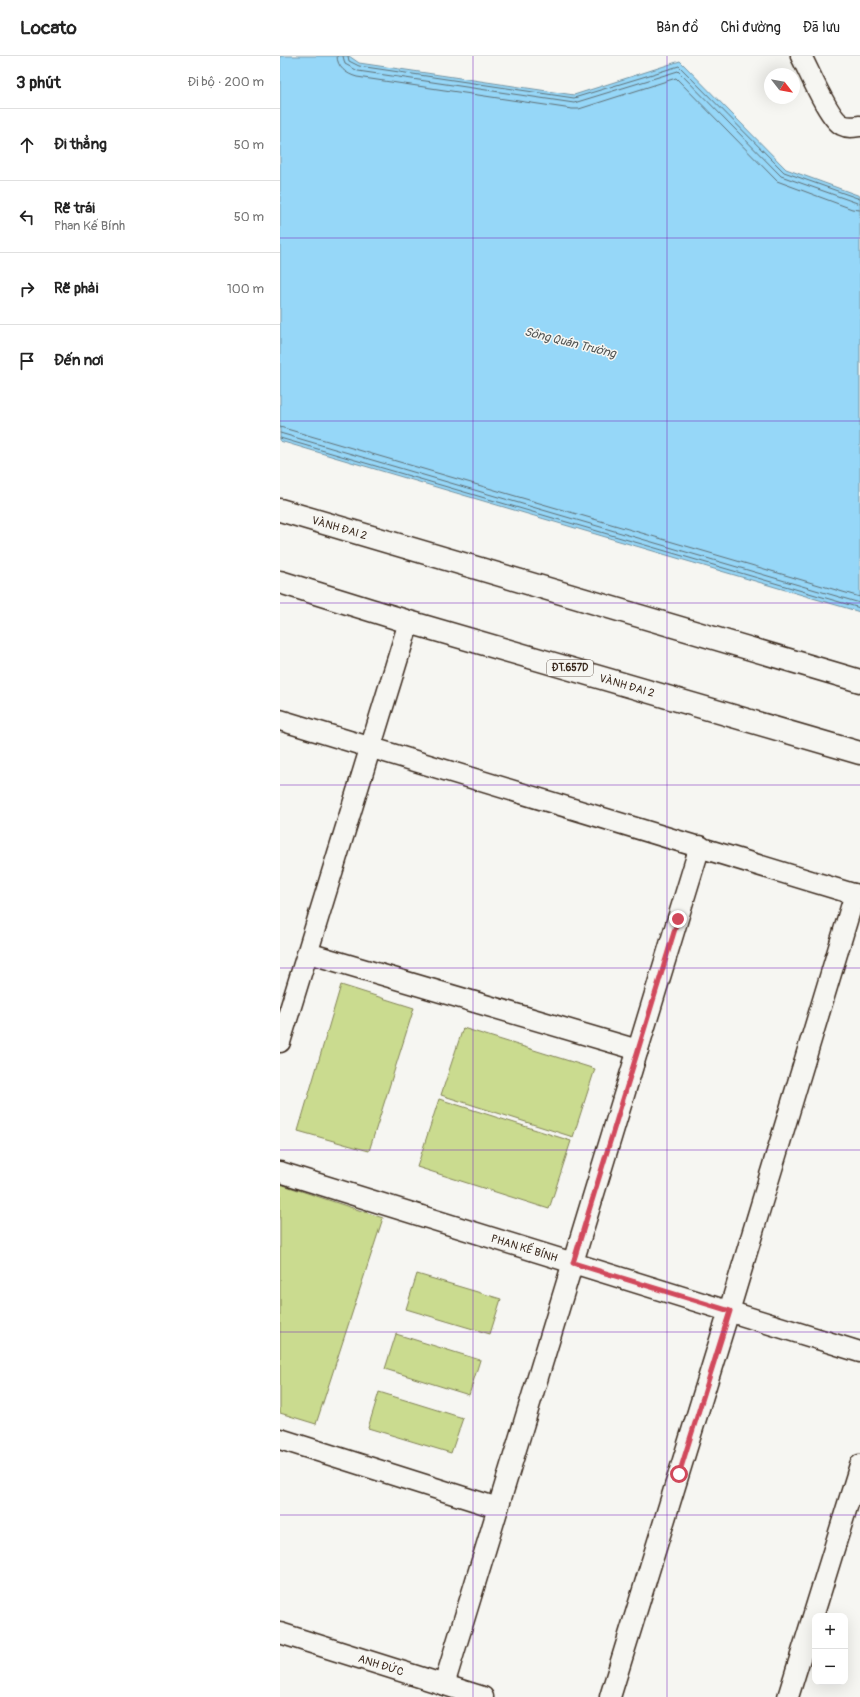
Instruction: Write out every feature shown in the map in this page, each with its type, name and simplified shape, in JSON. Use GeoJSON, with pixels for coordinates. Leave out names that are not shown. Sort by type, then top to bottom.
{"type":"FeatureCollection","features":[{"type":"Feature","properties":{"kind":"main road","name":"VÀNH ĐAI 2"},"geometry":{"type":"LineString","coordinates":[[280,510],[860,681]]}},
{"type":"Feature","properties":{"kind":"main road","name":"VÀNH ĐAI 2"},"geometry":{"type":"LineString","coordinates":[[280,582],[410,622],[860,753]]}},
{"type":"Feature","properties":{"kind":"street"},"geometry":{"type":"LineString","coordinates":[[801,56],[832,116],[840,125],[850,128],[860,126]]}},
{"type":"Feature","properties":{"kind":"street"},"geometry":{"type":"LineString","coordinates":[[280,1042],[410,622]]}},
{"type":"Feature","properties":{"kind":"street"},"geometry":{"type":"LineString","coordinates":[[280,720],[371,746],[857,895],[610,1697]]}},
{"type":"Feature","properties":{"kind":"street"},"geometry":{"type":"LineString","coordinates":[[444,1685],[700,846]]}},
{"type":"Feature","properties":{"kind":"street"},"geometry":{"type":"LineString","coordinates":[[308,953],[638,1050]]}},
{"type":"Feature","properties":{"kind":"street","name":"PHAN KẾ BÍNH"},"geometry":{"type":"LineString","coordinates":[[280,1172],[860,1352]]}},
{"type":"Feature","properties":{"kind":"street"},"geometry":{"type":"LineString","coordinates":[[280,1439],[498,1508]]}},
{"type":"Feature","properties":{"kind":"street"},"geometry":{"type":"LineString","coordinates":[[788,1697],[860,1465]]}},
{"type":"Feature","properties":{"kind":"street","name":"ANH ĐỨC"},"geometry":{"type":"LineString","coordinates":[[280,1634],[483,1697]]}},
{"type":"Feature","properties":{"kind":"green space"},"geometry":{"type":"Polygon","coordinates":[[[341,985],[414,1008],[369,1151],[298,1131],[341,985]]]}},
{"type":"Feature","properties":{"kind":"green space"},"geometry":{"type":"Polygon","coordinates":[[[463,1028],[595,1069],[573,1137],[441,1095],[463,1028]]]}},
{"type":"Feature","properties":{"kind":"green space"},"geometry":{"type":"Polygon","coordinates":[[[439,1099],[571,1141],[549,1209],[417,1167],[439,1099]]]}},
{"type":"Feature","properties":{"kind":"green space"},"geometry":{"type":"Polygon","coordinates":[[[280,1184],[383,1218],[316,1424],[280,1413],[280,1184]]]}},
{"type":"Feature","properties":{"kind":"green space"},"geometry":{"type":"Polygon","coordinates":[[[417,1274],[501,1299],[490,1334],[406,1309],[417,1274]]]}},
{"type":"Feature","properties":{"kind":"green space"},"geometry":{"type":"Polygon","coordinates":[[[396,1334],[480,1360],[469,1395],[385,1369],[396,1334]]]}},
{"type":"Feature","properties":{"kind":"green space"},"geometry":{"type":"Polygon","coordinates":[[[379,1392],[463,1418],[451,1453],[368,1428],[379,1392]]]}},
{"type":"Feature","properties":{"kind":"water","name":"Sông Quán Trường"},"geometry":{"type":"Polygon","coordinates":[[[280,56],[349,56],[359,63],[574,95],[680,61],[786,169],[860,196],[860,612],[280,441],[280,56]]]}},
{"type":"Feature","properties":{"kind":"route"},"geometry":{"type":"LineString","coordinates":[[678,919],[573,1263],[730,1311],[679,1474]]}}]}
